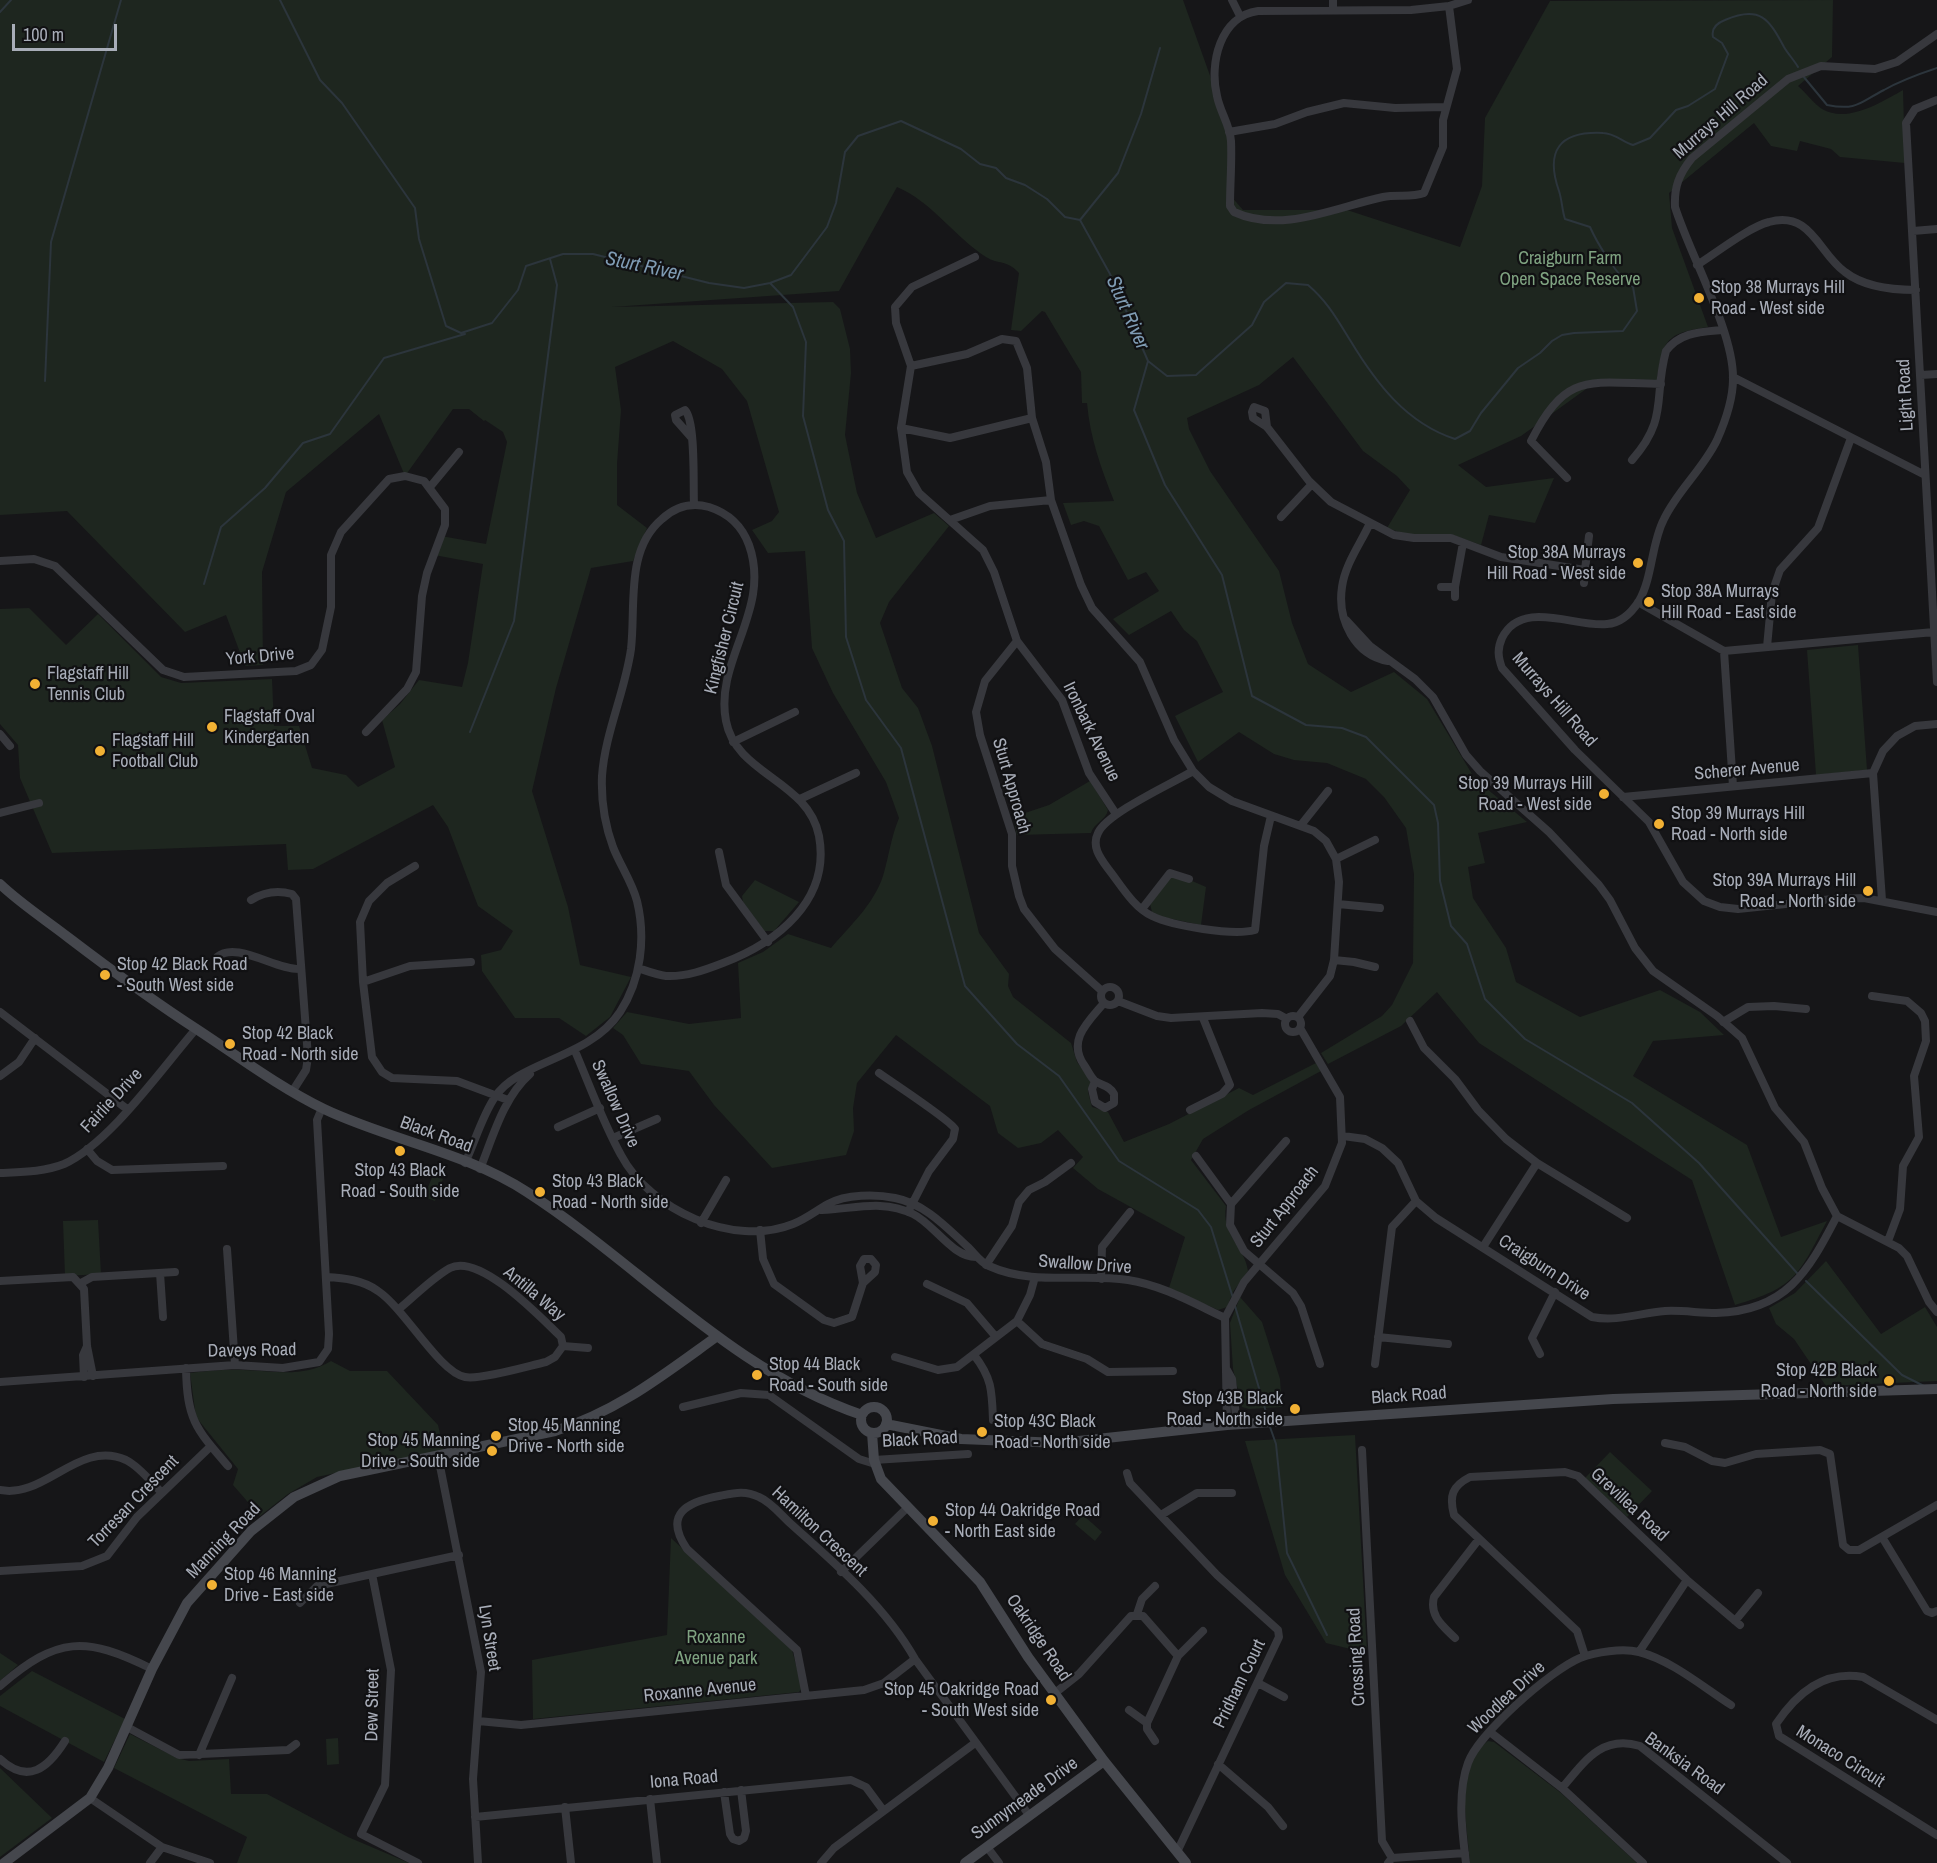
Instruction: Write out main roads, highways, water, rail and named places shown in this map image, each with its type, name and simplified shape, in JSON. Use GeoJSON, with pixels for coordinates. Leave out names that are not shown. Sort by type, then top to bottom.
{"type":"FeatureCollection","features":[{"type":"Feature","properties":{"kind":"main road","name":"Black Road"},"geometry":{"type":"LineString","coordinates":[[0,884],[154,1001],[291,1092],[322,1108],[480,1169],[525,1190],[572,1223],[717,1337],[780,1380],[828,1403],[862,1415]]}},
{"type":"Feature","properties":{"kind":"main road","name":"Manning Road"},"geometry":{"type":"LineString","coordinates":[[4,1863],[90,1798],[108,1768],[152,1669],[187,1604],[251,1532],[294,1497],[340,1476],[555,1431],[590,1420],[626,1401],[717,1337]]}},
{"type":"Feature","properties":{"kind":"main road","name":"Black Road"},"geometry":{"type":"LineString","coordinates":[[886,1424],[962,1439],[1060,1443],[1232,1425],[1613,1399],[1937,1389]]}},
{"type":"Feature","properties":{"kind":"main road"},"geometry":{"type":"LineString","coordinates":[[874,1407],[881,1409],[886,1415],[886,1424],[879,1432],[872,1433],[861,1424],[862,1415],[866,1410],[874,1407]]}},
{"type":"Feature","properties":{"kind":"main road","name":"Oakridge Road"},"geometry":{"type":"LineString","coordinates":[[872,1433],[874,1462],[881,1479],[980,1582],[1104,1761],[1186,1863]]}},
{"type":"Feature","properties":{"kind":"main road","name":"Sunnymeade Drive"},"geometry":{"type":"LineString","coordinates":[[965,1863],[1104,1761]]}},
{"type":"Feature","properties":{"kind":"waterway"},"geometry":{"type":"LineString","coordinates":[[0,12],[11,0]]}},
{"type":"Feature","properties":{"kind":"waterway"},"geometry":{"type":"LineString","coordinates":[[45,381],[51,242],[121,0]]}},
{"type":"Feature","properties":{"kind":"waterway","name":"Sturt River"},"geometry":{"type":"LineString","coordinates":[[280,0],[320,80],[342,103],[415,208],[419,239],[446,326],[461,333],[492,323],[518,290],[526,266],[563,254],[593,254],[709,283],[744,288],[770,283],[791,275],[827,227],[836,203],[845,152],[858,136],[901,121],[961,149],[980,164],[996,168],[1006,178],[1025,185],[1047,199],[1065,217],[1080,220],[1110,274],[1148,361],[1167,376],[1196,375],[1252,325],[1264,302],[1286,283],[1308,285],[1326,304],[1370,371],[1394,400],[1422,423],[1455,439],[1470,431],[1481,413],[1518,368],[1540,353],[1552,341],[1562,335],[1574,333],[1623,331],[1637,311],[1633,287],[1615,269],[1590,227],[1565,219],[1554,165],[1559,146],[1566,140],[1588,133],[1607,133],[1633,145],[1650,138],[1676,110],[1688,106],[1715,89],[1728,54],[1722,43],[1713,37],[1713,31],[1719,23],[1737,16],[1755,15],[1768,22],[1798,67]]}},
{"type":"Feature","properties":{"kind":"waterway"},"geometry":{"type":"LineString","coordinates":[[1080,220],[1118,173],[1141,114],[1160,48]]}},
{"type":"Feature","properties":{"kind":"waterway","name":"Sturt River"},"geometry":{"type":"LineString","coordinates":[[1803,76],[1827,105],[1846,107],[1858,104],[1896,84],[1937,68]]}},
{"type":"Feature","properties":{"kind":"waterway"},"geometry":{"type":"LineString","coordinates":[[470,732],[514,621],[557,285],[550,259]]}},
{"type":"Feature","properties":{"kind":"waterway"},"geometry":{"type":"LineString","coordinates":[[770,283],[793,307],[806,342],[803,416],[828,510],[844,541],[846,637],[866,700],[901,748],[965,986],[1017,1044],[1059,1076],[1119,1161],[1198,1210],[1211,1227],[1233,1298]]}},
{"type":"Feature","properties":{"kind":"waterway"},"geometry":{"type":"LineString","coordinates":[[204,584],[221,527],[265,488],[303,443],[330,434],[384,358],[465,334]]}},
{"type":"Feature","properties":{"kind":"waterway"},"geometry":{"type":"LineString","coordinates":[[1148,361],[1134,410],[1165,485],[1222,575],[1252,696],[1306,725],[1342,728],[1366,737],[1434,805],[1438,823],[1440,881],[1451,926],[1467,944],[1485,999],[1525,1039],[1632,1103],[1699,1163],[1797,1273]]}},
{"type":"Feature","properties":{"kind":"waterway"},"geometry":{"type":"LineString","coordinates":[[1806,1281],[1902,1375],[1924,1386]]}},
{"type":"Feature","properties":{"kind":"waterway"},"geometry":{"type":"LineString","coordinates":[[1235,1306],[1268,1419]]}},
{"type":"Feature","properties":{"kind":"waterway"},"geometry":{"type":"LineString","coordinates":[[1270,1427],[1276,1444],[1287,1553],[1327,1635]]}},
{"type":"Feature","properties":{"kind":"place","name":"Stop 38 Murrays Hill Road - West side"},"geometry":{"type":"Point","coordinates":[1699,298]}},
{"type":"Feature","properties":{"kind":"place","name":"Stop 38A Murrays Hill Road - West side"},"geometry":{"type":"Point","coordinates":[1638,563]}},
{"type":"Feature","properties":{"kind":"place","name":"Stop 38A Murrays Hill Road - East side"},"geometry":{"type":"Point","coordinates":[1649,602]}},
{"type":"Feature","properties":{"kind":"place","name":"Flagstaff Hill Tennis Club"},"geometry":{"type":"Point","coordinates":[35,684]}},
{"type":"Feature","properties":{"kind":"place","name":"Flagstaff Oval Kindergarten"},"geometry":{"type":"Point","coordinates":[212,727]}},
{"type":"Feature","properties":{"kind":"place","name":"Flagstaff Hill Football Club"},"geometry":{"type":"Point","coordinates":[100,751]}},
{"type":"Feature","properties":{"kind":"place","name":"Stop 39 Murrays Hill Road - West side"},"geometry":{"type":"Point","coordinates":[1604,794]}},
{"type":"Feature","properties":{"kind":"place","name":"Stop 39 Murrays Hill Road - North side"},"geometry":{"type":"Point","coordinates":[1659,824]}},
{"type":"Feature","properties":{"kind":"place","name":"Stop 39A Murrays Hill Road - North side"},"geometry":{"type":"Point","coordinates":[1868,891]}},
{"type":"Feature","properties":{"kind":"place","name":"Stop 42 Black Road - South West side"},"geometry":{"type":"Point","coordinates":[105,975]}},
{"type":"Feature","properties":{"kind":"place","name":"Stop 42 Black Road - North side"},"geometry":{"type":"Point","coordinates":[230,1044]}},
{"type":"Feature","properties":{"kind":"place","name":"Stop 43 Black Road - South side"},"geometry":{"type":"Point","coordinates":[400,1151]}},
{"type":"Feature","properties":{"kind":"place","name":"Stop 43 Black Road - North side"},"geometry":{"type":"Point","coordinates":[540,1192]}},
{"type":"Feature","properties":{"kind":"place","name":"Stop 44 Black Road - South side"},"geometry":{"type":"Point","coordinates":[757,1375]}},
{"type":"Feature","properties":{"kind":"place","name":"Stop 42B Black Road - North side"},"geometry":{"type":"Point","coordinates":[1889,1381]}},
{"type":"Feature","properties":{"kind":"place","name":"Stop 43B Black Road - North side"},"geometry":{"type":"Point","coordinates":[1295,1409]}},
{"type":"Feature","properties":{"kind":"place","name":"Stop 43C Black Road - North side"},"geometry":{"type":"Point","coordinates":[982,1432]}},
{"type":"Feature","properties":{"kind":"place","name":"Stop 45 Manning Drive - North side"},"geometry":{"type":"Point","coordinates":[496,1436]}},
{"type":"Feature","properties":{"kind":"place","name":"Stop 45 Manning Drive - South side"},"geometry":{"type":"Point","coordinates":[492,1451]}},
{"type":"Feature","properties":{"kind":"place","name":"Stop 44 Oakridge Road - North East side"},"geometry":{"type":"Point","coordinates":[933,1521]}},
{"type":"Feature","properties":{"kind":"place","name":"Stop 46 Manning Drive - East side"},"geometry":{"type":"Point","coordinates":[212,1585]}},
{"type":"Feature","properties":{"kind":"place","name":"Stop 45 Oakridge Road - South West side"},"geometry":{"type":"Point","coordinates":[1051,1700]}},
{"type":"Feature","properties":{"kind":"park label","name":"Craigburn Farm Open Space Reserve"},"geometry":{"type":"Point","coordinates":[1570,269]}},
{"type":"Feature","properties":{"kind":"park label","name":"Roxanne Avenue park"},"geometry":{"type":"Point","coordinates":[716,1648]}}]}
